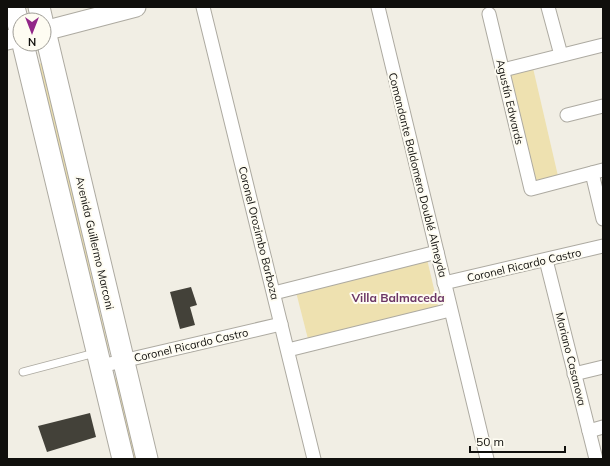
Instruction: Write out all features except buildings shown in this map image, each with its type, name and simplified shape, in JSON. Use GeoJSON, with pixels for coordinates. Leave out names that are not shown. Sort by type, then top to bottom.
{"type":"FeatureCollection","features":[{"type":"Feature","properties":{"kind":"main road","name":"Avenida Guillermo Marconi"},"geometry":{"type":"LineString","coordinates":[[25,52],[123,459]]}},
{"type":"Feature","properties":{"kind":"main road","name":"Avenida Guillermo Marconi"},"geometry":{"type":"LineString","coordinates":[[50,52],[147,459]]}},
{"type":"Feature","properties":{"kind":"street"},"geometry":{"type":"LineString","coordinates":[[52,25],[136,7]]}},
{"type":"Feature","properties":{"kind":"street","name":"Coronel Orozimbo Barboza"},"geometry":{"type":"LineString","coordinates":[[203,7],[314,459]]}},
{"type":"Feature","properties":{"kind":"street","name":"Comandante Baldomero Doublé Almeyda"},"geometry":{"type":"LineString","coordinates":[[378,7],[487,459]]}},
{"type":"Feature","properties":{"kind":"street"},"geometry":{"type":"LineString","coordinates":[[548,7],[560,55]]}},
{"type":"Feature","properties":{"kind":"street","name":"Agustín Edwards"},"geometry":{"type":"LineString","coordinates":[[489,14],[530,189],[597,172]]}},
{"type":"Feature","properties":{"kind":"street"},"geometry":{"type":"LineString","coordinates":[[502,70],[603,45]]}},
{"type":"Feature","properties":{"kind":"street"},"geometry":{"type":"LineString","coordinates":[[567,115],[603,106]]}},
{"type":"Feature","properties":{"kind":"street"},"geometry":{"type":"LineString","coordinates":[[597,172],[603,219]]}},
{"type":"Feature","properties":{"kind":"street","name":"Coronel Ricardo Castro"},"geometry":{"type":"LineString","coordinates":[[444,283],[603,246]]}},
{"type":"Feature","properties":{"kind":"street"},"geometry":{"type":"LineString","coordinates":[[274,293],[437,252]]}},
{"type":"Feature","properties":{"kind":"street","name":"Mariano Casanova"},"geometry":{"type":"LineString","coordinates":[[546,260],[596,459]]}},
{"type":"Feature","properties":{"kind":"street"},"geometry":{"type":"LineString","coordinates":[[288,350],[450,310]]}},
{"type":"Feature","properties":{"kind":"street","name":"Coronel Ricardo Castro"},"geometry":{"type":"LineString","coordinates":[[99,359],[123,361],[281,324]]}},
{"type":"Feature","properties":{"kind":"street"},"geometry":{"type":"LineString","coordinates":[[574,374],[603,367]]}},
{"type":"Feature","properties":{"kind":"street"},"geometry":{"type":"LineString","coordinates":[[589,431],[603,428]]}},
{"type":"Feature","properties":{"kind":"lane"},"geometry":{"type":"LineString","coordinates":[[23,372],[99,359]]}},
{"type":"Feature","properties":{"kind":"shaded area"},"geometry":{"type":"Polygon","coordinates":[[[42,63],[109,350],[103,352],[34,65],[42,63]]]}},
{"type":"Feature","properties":{"kind":"shaded area"},"geometry":{"type":"Polygon","coordinates":[[[533,68],[558,176],[535,183],[509,75],[533,68]]]}},
{"type":"Feature","properties":{"kind":"shaded area"},"geometry":{"type":"Polygon","coordinates":[[[427,259],[438,306],[308,339],[296,292],[427,259]]]}},
{"type":"Feature","properties":{"kind":"shaded area"},"geometry":{"type":"Polygon","coordinates":[[[118,377],[137,459],[129,459],[110,379],[118,377]]]}},
{"type":"Feature","properties":{"kind":"district","name":"Villa Balmaceda"},"geometry":{"type":"Point","coordinates":[398,298]}}]}
